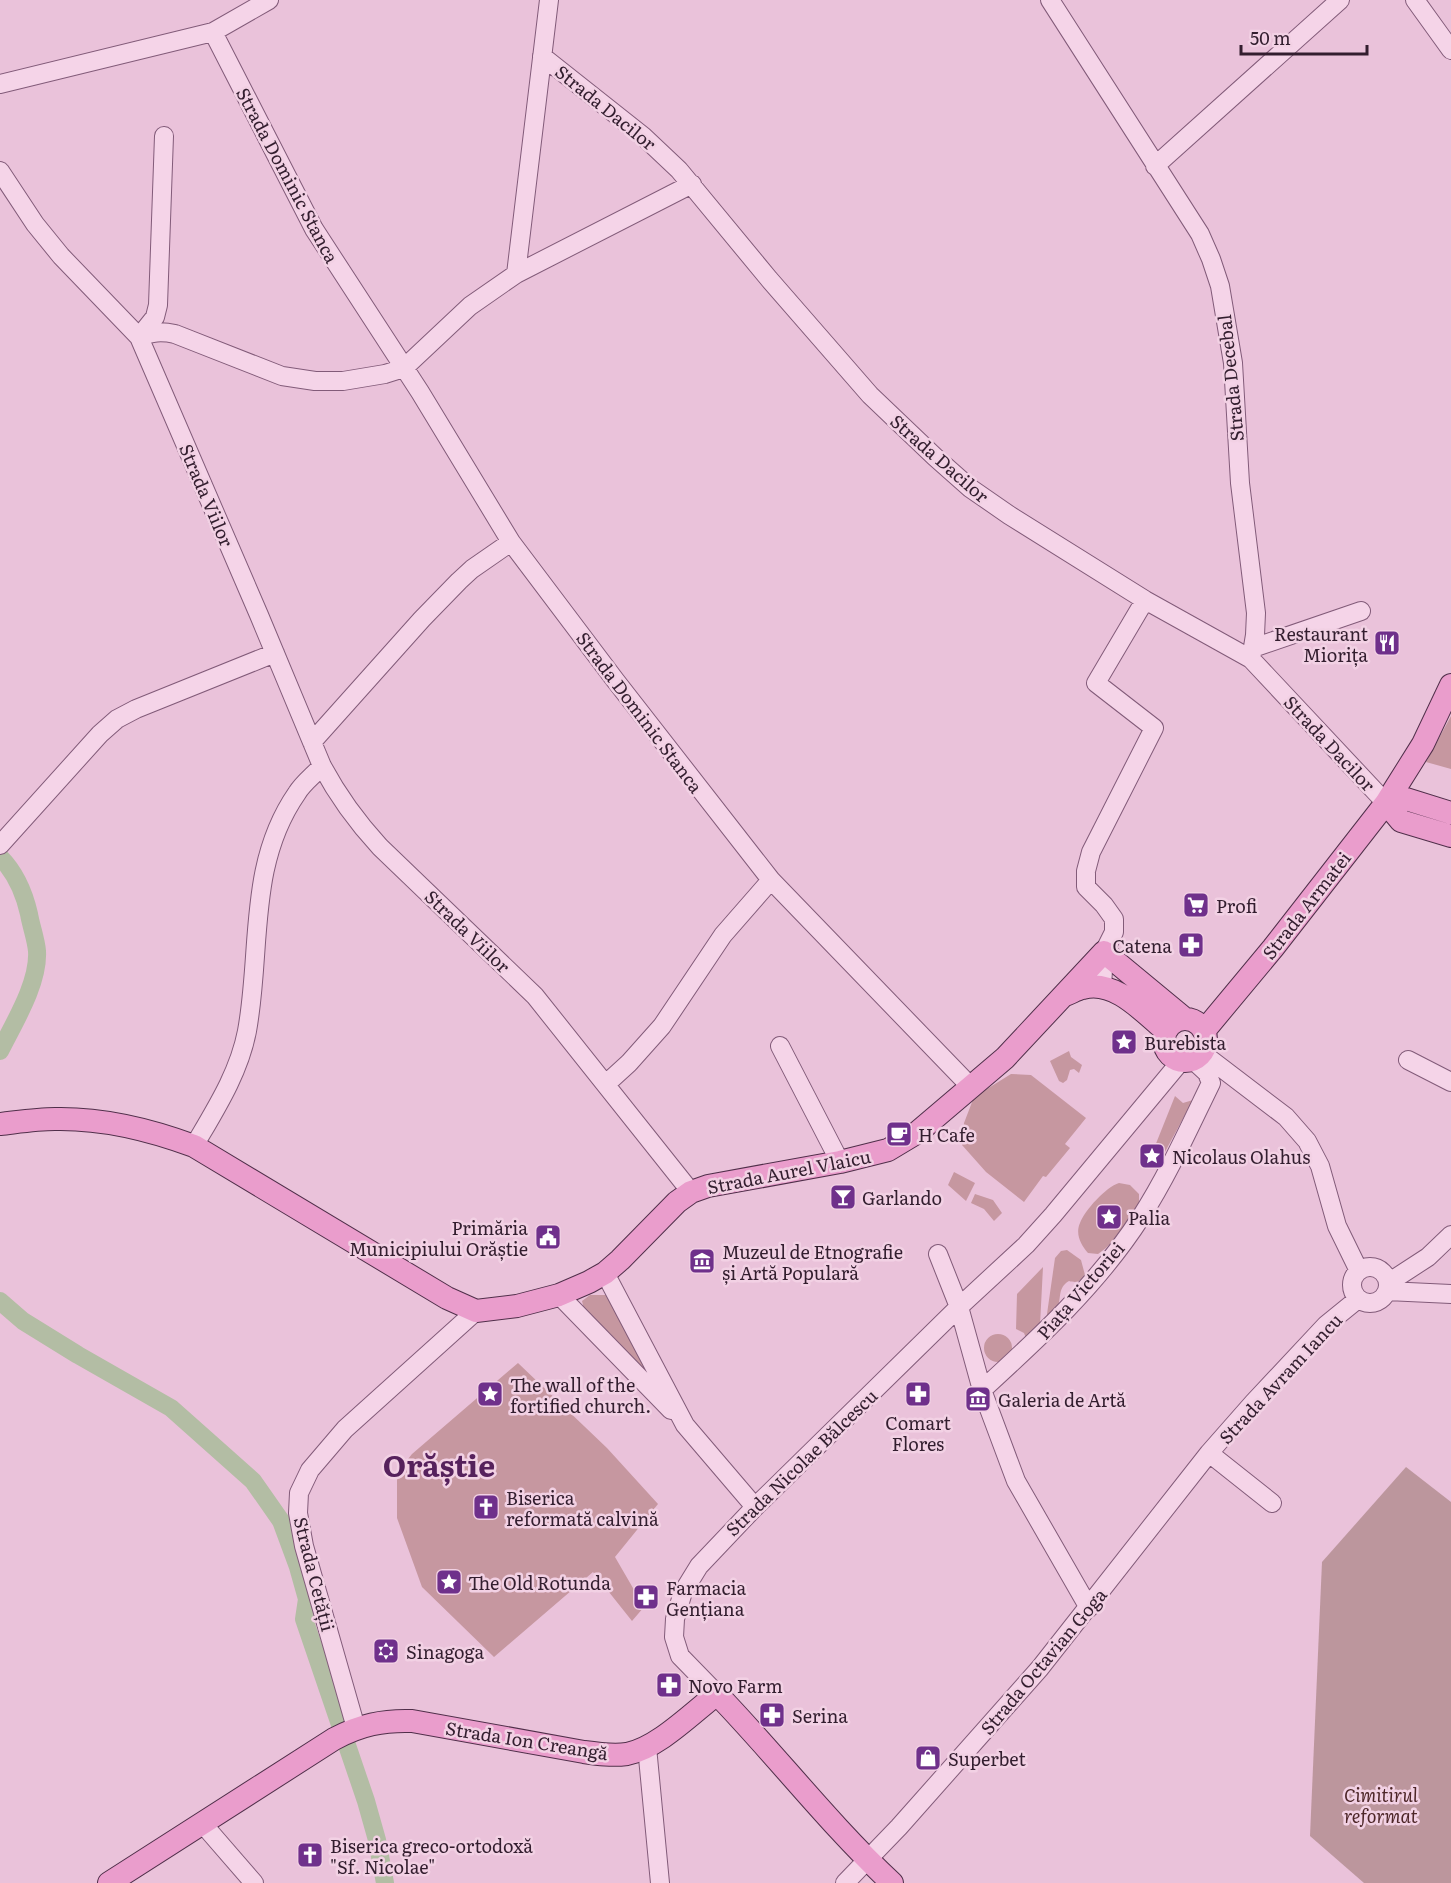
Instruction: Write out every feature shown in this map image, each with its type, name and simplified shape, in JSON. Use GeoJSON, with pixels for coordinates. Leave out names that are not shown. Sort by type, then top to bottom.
{"type":"FeatureCollection","features":[{"type":"Feature","properties":{"kind":"main road","name":"Strada Armatei"},"geometry":{"type":"LineString","coordinates":[[1189,1039],[1225,1007],[1386,803],[1423,744],[1451,685]]}},
{"type":"Feature","properties":{"kind":"main road"},"geometry":{"type":"LineString","coordinates":[[1451,813],[1406,799],[1386,803],[1401,821],[1451,836]]}},
{"type":"Feature","properties":{"kind":"main road"},"geometry":{"type":"LineString","coordinates":[[972,1088],[1005,1058],[1104,952],[1189,1039]]}},
{"type":"Feature","properties":{"kind":"main road"},"geometry":{"type":"LineString","coordinates":[[1065,995],[1085,987],[1102,987],[1118,992],[1189,1039]]}},
{"type":"Feature","properties":{"kind":"main road","name":"Strada Aurel Vlaicu"},"geometry":{"type":"LineString","coordinates":[[691,1192],[708,1186],[840,1162],[888,1150],[918,1132],[972,1088]]}},
{"type":"Feature","properties":{"kind":"main road"},"geometry":{"type":"LineString","coordinates":[[0,1124],[56,1119],[95,1121],[142,1130],[194,1146],[447,1298],[476,1311],[517,1306],[559,1295],[589,1282],[605,1273],[620,1260],[663,1215],[691,1192]]}},
{"type":"Feature","properties":{"kind":"main road","name":"Strada Ion Creangă"},"geometry":{"type":"LineString","coordinates":[[109,1883],[348,1732],[372,1723],[391,1720],[412,1721],[606,1755],[627,1754],[647,1746],[717,1694]]}},
{"type":"Feature","properties":{"kind":"main road","name":"Strada Nicolae Bălcescu"},"geometry":{"type":"LineString","coordinates":[[717,1694],[868,1860],[892,1883]]}},
{"type":"Feature","properties":{"kind":"street"},"geometry":{"type":"LineString","coordinates":[[0,84],[213,32],[269,0]]}},
{"type":"Feature","properties":{"kind":"street"},"geometry":{"type":"LineString","coordinates":[[516,274],[549,0]]}},
{"type":"Feature","properties":{"kind":"street","name":"Strada Decebal"},"geometry":{"type":"LineString","coordinates":[[1050,0],[1200,234],[1220,286],[1233,363],[1240,483],[1256,613],[1252,654]]}},
{"type":"Feature","properties":{"kind":"street"},"geometry":{"type":"LineString","coordinates":[[1155,166],[1340,0]]}},
{"type":"Feature","properties":{"kind":"street"},"geometry":{"type":"LineString","coordinates":[[1415,0],[1451,50]]}},
{"type":"Feature","properties":{"kind":"street","name":"Strada Dominic Stanca"},"geometry":{"type":"LineString","coordinates":[[213,32],[314,229],[404,368],[511,542],[771,880],[972,1088]]}},
{"type":"Feature","properties":{"kind":"street","name":"Strada Dacilor"},"geometry":{"type":"LineString","coordinates":[[542,56],[643,136],[692,184],[769,279],[870,395],[927,450],[970,488],[1009,515],[1145,600],[1252,654],[1386,803]]}},
{"type":"Feature","properties":{"kind":"street"},"geometry":{"type":"LineString","coordinates":[[139,337],[155,317],[158,305],[164,136]]}},
{"type":"Feature","properties":{"kind":"street","name":"Strada Viilor"},"geometry":{"type":"LineString","coordinates":[[0,171],[35,224],[62,256],[139,337],[333,788],[363,829],[527,988],[556,1020],[691,1192]]}},
{"type":"Feature","properties":{"kind":"street"},"geometry":{"type":"LineString","coordinates":[[139,337],[150,332],[163,331],[282,376],[315,381],[343,381],[386,374],[404,368],[470,306],[516,274],[692,184]]}},
{"type":"Feature","properties":{"kind":"street"},"geometry":{"type":"LineString","coordinates":[[312,742],[414,627],[459,581],[472,569],[511,542]]}},
{"type":"Feature","properties":{"kind":"street"},"geometry":{"type":"LineString","coordinates":[[1102,987],[1104,952],[1114,932],[1114,919],[1086,887],[1086,871],[1091,852],[1154,728],[1096,682],[1145,600]]}},
{"type":"Feature","properties":{"kind":"street"},"geometry":{"type":"LineString","coordinates":[[1252,654],[1361,611]]}},
{"type":"Feature","properties":{"kind":"street"},"geometry":{"type":"LineString","coordinates":[[2,843],[100,734],[117,719],[275,653]]}},
{"type":"Feature","properties":{"kind":"street"},"geometry":{"type":"LineString","coordinates":[[194,1146],[233,1076],[247,1031],[260,896],[272,837],[298,791],[322,766]]}},
{"type":"Feature","properties":{"kind":"street"},"geometry":{"type":"LineString","coordinates":[[606,1084],[629,1063],[662,1026],[723,935],[771,880]]}},
{"type":"Feature","properties":{"kind":"street"},"geometry":{"type":"LineString","coordinates":[[1189,1039],[1211,1083],[1221,1076],[1231,1075]]}},
{"type":"Feature","properties":{"kind":"street"},"geometry":{"type":"LineString","coordinates":[[1189,1039],[1286,1117],[1307,1141],[1320,1166],[1337,1226],[1359,1271]]}},
{"type":"Feature","properties":{"kind":"street","name":"Strada Nicolae Bălcescu"},"geometry":{"type":"LineString","coordinates":[[717,1694],[680,1656],[674,1637],[675,1619],[683,1592],[699,1566],[754,1507],[959,1307],[1000,1271],[1053,1215],[1189,1039]]}},
{"type":"Feature","properties":{"kind":"street"},"geometry":{"type":"LineString","coordinates":[[780,1046],[840,1162]]}},
{"type":"Feature","properties":{"kind":"street"},"geometry":{"type":"LineString","coordinates":[[1408,1060],[1451,1082]]}},
{"type":"Feature","properties":{"kind":"street","name":"Piața Victoriei"},"geometry":{"type":"LineString","coordinates":[[982,1389],[1041,1336],[1100,1272],[1140,1218],[1166,1175],[1211,1083]]}},
{"type":"Feature","properties":{"kind":"street"},"geometry":{"type":"LineString","coordinates":[[1388,1287],[1385,1275],[1376,1268],[1359,1271],[1352,1285],[1358,1299],[1375,1303],[1384,1296],[1388,1287],[1428,1257],[1451,1235]]}},
{"type":"Feature","properties":{"kind":"street"},"geometry":{"type":"LineString","coordinates":[[938,1254],[959,1307],[982,1389],[1016,1481],[1089,1608]]}},
{"type":"Feature","properties":{"kind":"street"},"geometry":{"type":"LineString","coordinates":[[605,1273],[685,1425]]}},
{"type":"Feature","properties":{"kind":"street"},"geometry":{"type":"LineString","coordinates":[[1388,1287],[1451,1294]]}},
{"type":"Feature","properties":{"kind":"street"},"geometry":{"type":"LineString","coordinates":[[559,1295],[685,1425],[754,1507]]}},
{"type":"Feature","properties":{"kind":"street","name":"Strada Avram Iancu"},"geometry":{"type":"LineString","coordinates":[[1272,1503],[1209,1453],[1320,1330],[1358,1299]]}},
{"type":"Feature","properties":{"kind":"street","name":"Strada Cetății"},"geometry":{"type":"LineString","coordinates":[[348,1732],[304,1546],[298,1513],[298,1494],[310,1470],[345,1429],[476,1311]]}},
{"type":"Feature","properties":{"kind":"street","name":"Strada Octavian Goga"},"geometry":{"type":"LineString","coordinates":[[845,1883],[966,1752],[1089,1608],[1209,1453]]}},
{"type":"Feature","properties":{"kind":"street"},"geometry":{"type":"LineString","coordinates":[[647,1746],[660,1883]]}},
{"type":"Feature","properties":{"kind":"street"},"geometry":{"type":"LineString","coordinates":[[202,1823],[254,1883]]}},
{"type":"Feature","properties":{"kind":"shaded area"},"geometry":{"type":"Polygon","coordinates":[[[1451,716],[1451,769],[1426,762],[1451,716]]]}},
{"type":"Feature","properties":{"kind":"shaded area"},"geometry":{"type":"Polygon","coordinates":[[[1069,1051],[1071,1057],[1082,1065],[1079,1073],[1074,1069],[1070,1070],[1067,1080],[1063,1083],[1059,1081],[1050,1061],[1069,1051]]]}},
{"type":"Feature","properties":{"kind":"shaded area"},"geometry":{"type":"Polygon","coordinates":[[[1011,1074],[1031,1075],[1086,1118],[1065,1144],[1070,1148],[1046,1177],[1043,1176],[1024,1202],[986,1172],[962,1145],[964,1123],[974,1097],[1011,1074]]]}},
{"type":"Feature","properties":{"kind":"shaded area"},"geometry":{"type":"Polygon","coordinates":[[[1175,1096],[1183,1103],[1193,1100],[1159,1163],[1155,1167],[1150,1167],[1143,1158],[1155,1146],[1175,1096]]]}},
{"type":"Feature","properties":{"kind":"shaded area"},"geometry":{"type":"Polygon","coordinates":[[[954,1172],[975,1183],[966,1201],[948,1185],[954,1172]]]}},
{"type":"Feature","properties":{"kind":"shaded area"},"geometry":{"type":"Polygon","coordinates":[[[1119,1183],[1130,1185],[1139,1194],[1139,1204],[1126,1227],[1106,1248],[1098,1254],[1088,1253],[1080,1239],[1078,1231],[1080,1223],[1096,1200],[1119,1183]]]}},
{"type":"Feature","properties":{"kind":"shaded area"},"geometry":{"type":"Polygon","coordinates":[[[975,1194],[993,1200],[1002,1213],[994,1221],[984,1209],[971,1203],[975,1194]]]}},
{"type":"Feature","properties":{"kind":"shaded area"},"geometry":{"type":"Polygon","coordinates":[[[1067,1250],[1081,1260],[1085,1275],[1078,1281],[1069,1281],[1065,1284],[1061,1290],[1057,1309],[1046,1321],[1055,1258],[1061,1251],[1067,1250]]]}},
{"type":"Feature","properties":{"kind":"shaded area"},"geometry":{"type":"Polygon","coordinates":[[[1043,1267],[1040,1325],[1026,1338],[1024,1333],[1016,1329],[1017,1294],[1043,1267]]]}},
{"type":"Feature","properties":{"kind":"shaded area"},"geometry":{"type":"Polygon","coordinates":[[[590,1295],[607,1295],[649,1371],[643,1374],[585,1313],[582,1301],[590,1295]]]}},
{"type":"Feature","properties":{"kind":"shaded area"},"geometry":{"type":"Polygon","coordinates":[[[998,1334],[1008,1338],[1012,1348],[1008,1358],[998,1362],[988,1358],[984,1348],[988,1338],[998,1334]]]}},
{"type":"Feature","properties":{"kind":"shaded area"},"geometry":{"type":"Polygon","coordinates":[[[518,1363],[607,1448],[658,1504],[615,1557],[644,1607],[632,1621],[593,1572],[494,1657],[422,1587],[397,1518],[397,1473],[412,1454],[518,1363]]]}},
{"type":"Feature","properties":{"kind":"green space","name":"Cimitirul reformat"},"geometry":{"type":"Polygon","coordinates":[[[1406,1467],[1451,1502],[1451,1883],[1364,1883],[1310,1836],[1322,1562],[1406,1467]]]}},
{"type":"Feature","properties":{"kind":"waterway"},"geometry":{"type":"LineString","coordinates":[[0,857],[15,876],[22,891],[37,951],[37,963],[30,989],[0,1051]]}},
{"type":"Feature","properties":{"kind":"waterway"},"geometry":{"type":"LineString","coordinates":[[0,1301],[23,1321],[171,1408],[253,1481],[281,1521],[307,1599],[304,1619],[366,1801],[377,1840],[385,1883]]}},
{"type":"Feature","properties":{"kind":"place","name":"Restaurant Miorița"},"geometry":{"type":"Point","coordinates":[1387,643]}},
{"type":"Feature","properties":{"kind":"place","name":"Profi"},"geometry":{"type":"Point","coordinates":[1196,905]}},
{"type":"Feature","properties":{"kind":"place","name":"Catena"},"geometry":{"type":"Point","coordinates":[1191,945]}},
{"type":"Feature","properties":{"kind":"place","name":"Burebista"},"geometry":{"type":"Point","coordinates":[1124,1042]}},
{"type":"Feature","properties":{"kind":"place","name":"H Cafe"},"geometry":{"type":"Point","coordinates":[899,1134]}},
{"type":"Feature","properties":{"kind":"place","name":"Nicolaus Olahus"},"geometry":{"type":"Point","coordinates":[1152,1156]}},
{"type":"Feature","properties":{"kind":"place","name":"Garlando"},"geometry":{"type":"Point","coordinates":[843,1197]}},
{"type":"Feature","properties":{"kind":"place","name":"Palia"},"geometry":{"type":"Point","coordinates":[1109,1217]}},
{"type":"Feature","properties":{"kind":"place","name":"Primăria Municipiului Orăștie"},"geometry":{"type":"Point","coordinates":[548,1237]}},
{"type":"Feature","properties":{"kind":"place","name":"Muzeul de Etnografie și Artă Populară"},"geometry":{"type":"Point","coordinates":[702,1261]}},
{"type":"Feature","properties":{"kind":"place","name":"The wall of the fortified church."},"geometry":{"type":"Point","coordinates":[490,1394]}},
{"type":"Feature","properties":{"kind":"place","name":"Comart Flores"},"geometry":{"type":"Point","coordinates":[918,1394]}},
{"type":"Feature","properties":{"kind":"place","name":"Galeria de Artă"},"geometry":{"type":"Point","coordinates":[978,1399]}},
{"type":"Feature","properties":{"kind":"place","name":"Biserica reformată calvină"},"geometry":{"type":"Point","coordinates":[486,1507]}},
{"type":"Feature","properties":{"kind":"place","name":"The Old Rotunda"},"geometry":{"type":"Point","coordinates":[449,1582]}},
{"type":"Feature","properties":{"kind":"place","name":"Farmacia Gențiana"},"geometry":{"type":"Point","coordinates":[646,1597]}},
{"type":"Feature","properties":{"kind":"place","name":"Sinagoga"},"geometry":{"type":"Point","coordinates":[386,1651]}},
{"type":"Feature","properties":{"kind":"place","name":"Novo Farm"},"geometry":{"type":"Point","coordinates":[669,1685]}},
{"type":"Feature","properties":{"kind":"place","name":"Serina"},"geometry":{"type":"Point","coordinates":[772,1715]}},
{"type":"Feature","properties":{"kind":"place","name":"Superbet"},"geometry":{"type":"Point","coordinates":[928,1758]}},
{"type":"Feature","properties":{"kind":"place","name":"Biserica greco-ortodoxă \"Sf. Nicolae\""},"geometry":{"type":"Point","coordinates":[310,1855]}},
{"type":"Feature","properties":{"kind":"district","name":"Orăștie"},"geometry":{"type":"Point","coordinates":[439,1464]}}]}
